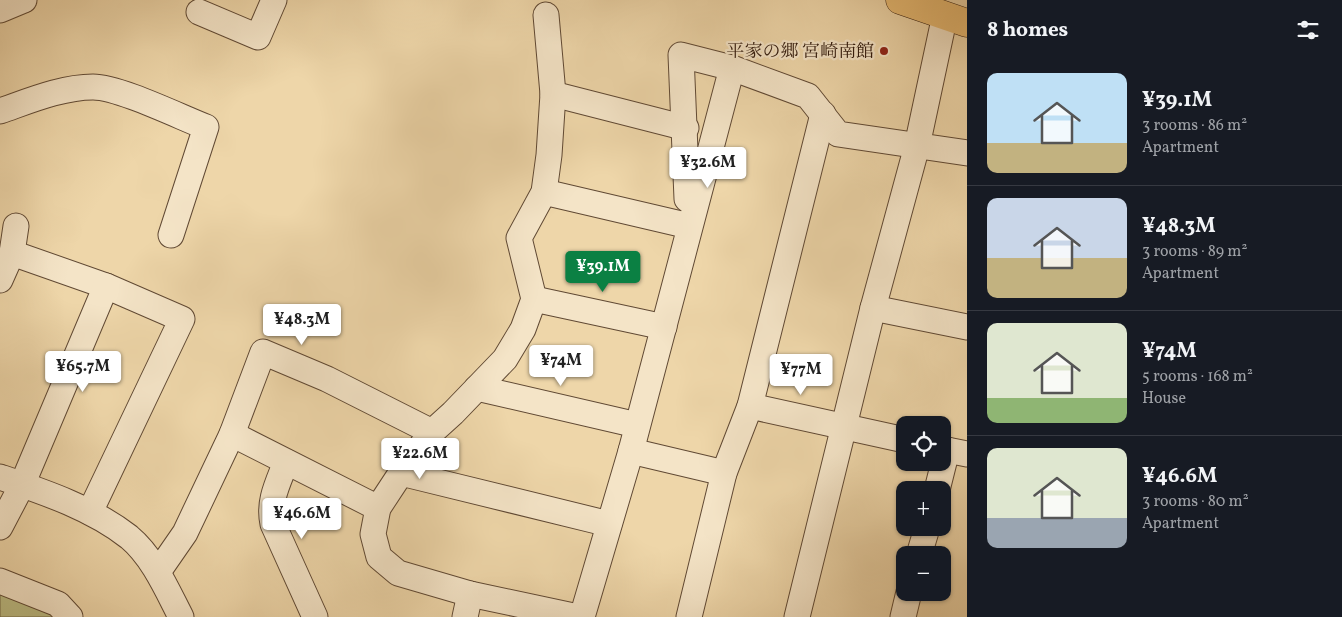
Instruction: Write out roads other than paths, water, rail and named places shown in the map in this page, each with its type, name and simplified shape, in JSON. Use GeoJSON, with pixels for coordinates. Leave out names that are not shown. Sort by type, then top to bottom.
{"type":"FeatureCollection","features":[{"type":"Feature","properties":{"kind":"highway"},"geometry":{"type":"LineString","coordinates":[[900,0],[956,19]]}},
{"type":"Feature","properties":{"kind":"street"},"geometry":{"type":"LineString","coordinates":[[0,10],[24,0]]}},
{"type":"Feature","properties":{"kind":"street"},"geometry":{"type":"LineString","coordinates":[[199,12],[258,36],[274,0]]}},
{"type":"Feature","properties":{"kind":"street"},"geometry":{"type":"LineString","coordinates":[[546,15],[553,94],[544,192],[519,238],[534,299],[523,330],[505,359],[432,432],[401,473],[378,508],[373,534],[378,557],[398,573],[467,606],[580,617],[631,451],[664,327],[684,237],[732,68]]}},
{"type":"Feature","properties":{"kind":"street"},"geometry":{"type":"LineString","coordinates":[[798,617],[873,308],[917,146],[956,19]]}},
{"type":"Feature","properties":{"kind":"street"},"geometry":{"type":"LineString","coordinates":[[684,237],[688,190],[681,55],[732,68],[808,96],[838,134],[967,153]]}},
{"type":"Feature","properties":{"kind":"street"},"geometry":{"type":"LineString","coordinates":[[0,111],[50,95],[96,87],[126,96],[206,127],[171,235]]}},
{"type":"Feature","properties":{"kind":"street"},"geometry":{"type":"LineString","coordinates":[[553,94],[686,128]]}},
{"type":"Feature","properties":{"kind":"street"},"geometry":{"type":"LineString","coordinates":[[689,617],[724,473],[750,406],[823,114]]}},
{"type":"Feature","properties":{"kind":"street"},"geometry":{"type":"LineString","coordinates":[[544,192],[684,237]]}},
{"type":"Feature","properties":{"kind":"street"},"geometry":{"type":"LineString","coordinates":[[0,280],[12,253],[16,226]]}},
{"type":"Feature","properties":{"kind":"street"},"geometry":{"type":"LineString","coordinates":[[12,253],[106,286],[182,319],[90,512]]}},
{"type":"Feature","properties":{"kind":"street"},"geometry":{"type":"LineString","coordinates":[[0,527],[11,481],[106,286]]}},
{"type":"Feature","properties":{"kind":"street"},"geometry":{"type":"LineString","coordinates":[[534,299],[664,327]]}},
{"type":"Feature","properties":{"kind":"street"},"geometry":{"type":"LineString","coordinates":[[873,308],[967,327]]}},
{"type":"Feature","properties":{"kind":"street"},"geometry":{"type":"LineString","coordinates":[[158,572],[185,532],[232,434],[263,352],[327,379],[432,432]]}},
{"type":"Feature","properties":{"kind":"street"},"geometry":{"type":"LineString","coordinates":[[477,388],[637,425]]}},
{"type":"Feature","properties":{"kind":"street"},"geometry":{"type":"LineString","coordinates":[[750,406],[896,438]]}},
{"type":"Feature","properties":{"kind":"street"},"geometry":{"type":"LineString","coordinates":[[232,434],[378,508]]}},
{"type":"Feature","properties":{"kind":"street"},"geometry":{"type":"LineString","coordinates":[[631,451],[724,473]]}},
{"type":"Feature","properties":{"kind":"street"},"geometry":{"type":"LineString","coordinates":[[940,481],[952,451]]}},
{"type":"Feature","properties":{"kind":"street"},"geometry":{"type":"LineString","coordinates":[[286,462],[270,502],[270,514],[315,617]]}},
{"type":"Feature","properties":{"kind":"street"},"geometry":{"type":"LineString","coordinates":[[401,473],[609,524]]}},
{"type":"Feature","properties":{"kind":"street"},"geometry":{"type":"LineString","coordinates":[[11,481],[90,512],[130,538],[158,572],[182,617]]}},
{"type":"Feature","properties":{"kind":"street"},"geometry":{"type":"LineString","coordinates":[[0,581],[58,604],[70,617]]}},
{"type":"Feature","properties":{"kind":"street"},"geometry":{"type":"LineString","coordinates":[[903,617],[907,601]]}},
{"type":"Feature","properties":{"kind":"place","name":"平家の郷 宮崎南館"},"geometry":{"type":"Point","coordinates":[884,51]}}]}
